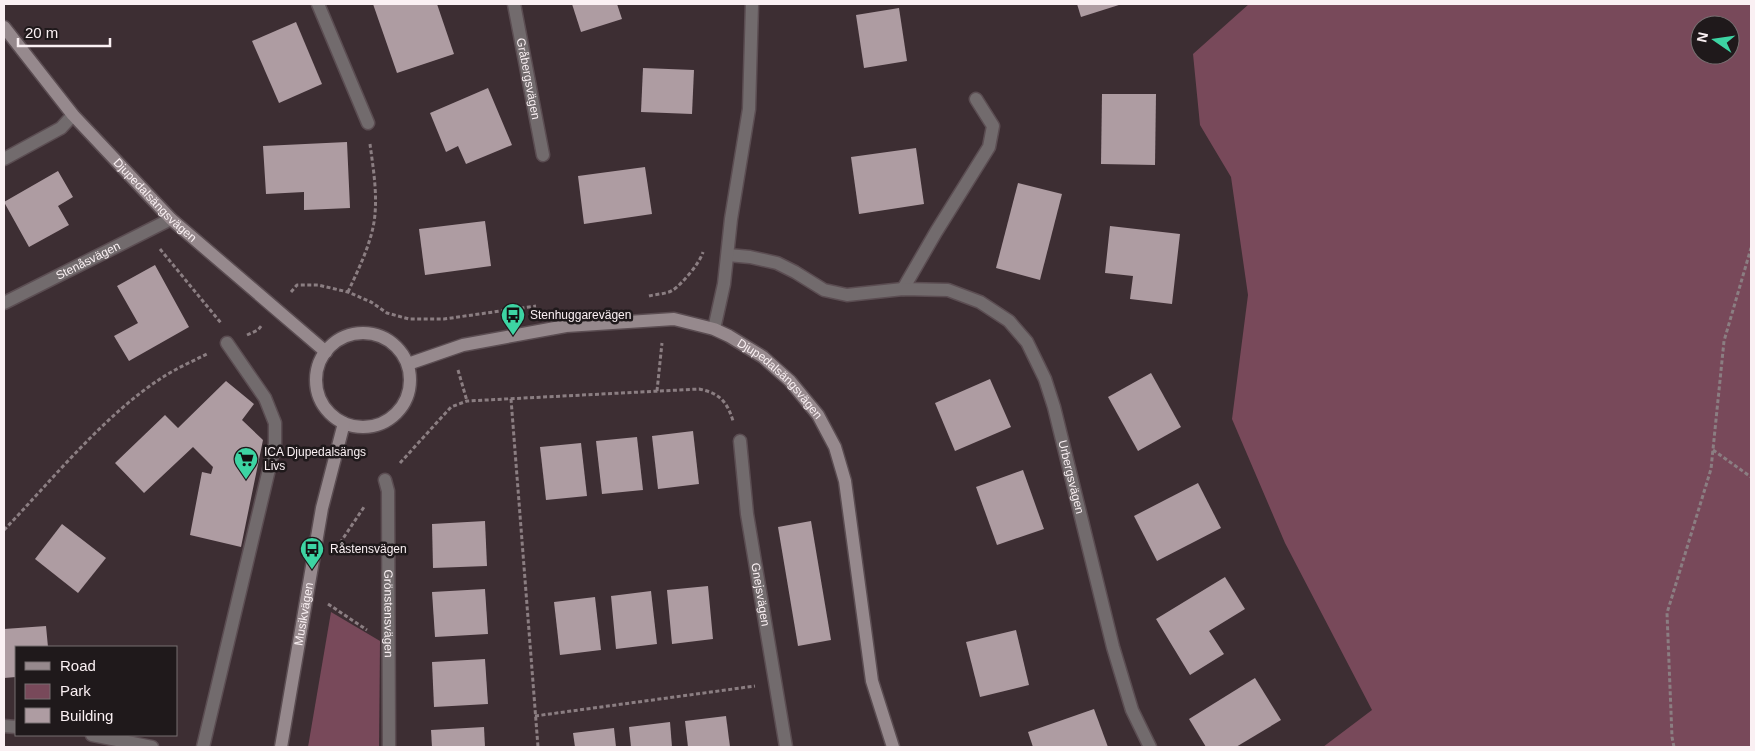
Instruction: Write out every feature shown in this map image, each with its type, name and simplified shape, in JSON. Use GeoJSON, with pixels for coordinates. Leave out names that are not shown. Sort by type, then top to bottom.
{"type":"FeatureCollection","features":[{"type":"Feature","properties":{"kind":"street"},"geometry":{"type":"LineString","coordinates":[[318,4],[368,123]]}},
{"type":"Feature","properties":{"kind":"street","name":"Gråbergsvägen"},"geometry":{"type":"LineString","coordinates":[[514,4],[543,155]]}},
{"type":"Feature","properties":{"kind":"street"},"geometry":{"type":"LineString","coordinates":[[714,329],[724,284],[749,109],[752,4]]}},
{"type":"Feature","properties":{"kind":"street","name":"Djupedalsängsvägen"},"geometry":{"type":"LineString","coordinates":[[4,27],[73,115],[171,219],[326,352]]}},
{"type":"Feature","properties":{"kind":"street"},"geometry":{"type":"LineString","coordinates":[[903,288],[989,146],[994,126],[976,99]]}},
{"type":"Feature","properties":{"kind":"street"},"geometry":{"type":"LineString","coordinates":[[4,159],[61,128],[73,115]]}},
{"type":"Feature","properties":{"kind":"street","name":"Stenåsvägen"},"geometry":{"type":"LineString","coordinates":[[4,303],[171,219]]}},
{"type":"Feature","properties":{"kind":"street","name":"Urbergsvägen"},"geometry":{"type":"LineString","coordinates":[[728,255],[750,257],[777,263],[824,290],[848,295],[903,288],[948,290],[980,302],[1009,321],[1027,342],[1045,379],[1054,408],[1112,647],[1132,710],[1150,747]]}},
{"type":"Feature","properties":{"kind":"street","name":"Djupedalsängsvägen"},"geometry":{"type":"LineString","coordinates":[[408,364],[462,345],[566,326],[674,319],[714,329],[763,357],[790,381],[818,415],[835,447],[845,481],[872,681],[892,747]]}},
{"type":"Feature","properties":{"kind":"street"},"geometry":{"type":"LineString","coordinates":[[365,333],[375,334],[392,342],[408,364],[409,391],[401,408],[388,420],[370,426],[352,426],[336,418],[323,404],[317,387],[318,369],[326,352],[332,345],[348,336],[365,333]]}},
{"type":"Feature","properties":{"kind":"street"},"geometry":{"type":"LineString","coordinates":[[203,747],[276,444],[275,423],[265,398],[227,343]]}},
{"type":"Feature","properties":{"kind":"street","name":"Musikvägen"},"geometry":{"type":"LineString","coordinates":[[281,747],[287,722],[322,508],[344,422]]}},
{"type":"Feature","properties":{"kind":"street","name":"Gnejsvägen"},"geometry":{"type":"LineString","coordinates":[[740,441],[747,514],[786,747]]}},
{"type":"Feature","properties":{"kind":"street","name":"Grönstensvägen"},"geometry":{"type":"LineString","coordinates":[[384,480],[388,491],[389,747]]}},
{"type":"Feature","properties":{"kind":"street"},"geometry":{"type":"LineString","coordinates":[[97,736],[152,747]]}},
{"type":"Feature","properties":{"kind":"path"},"geometry":{"type":"LineString","coordinates":[[348,292],[372,233],[375,214],[376,183],[368,123]]}},
{"type":"Feature","properties":{"kind":"path"},"geometry":{"type":"LineString","coordinates":[[645,297],[672,290],[688,275],[702,256],[704,246]]}},
{"type":"Feature","properties":{"kind":"path"},"geometry":{"type":"LineString","coordinates":[[1674,747],[1672,738],[1667,613],[1711,469],[1724,341],[1751,248]]}},
{"type":"Feature","properties":{"kind":"path"},"geometry":{"type":"LineString","coordinates":[[4,530],[86,443],[122,408],[163,376],[227,343],[258,330],[297,285],[318,285],[348,292],[371,302],[387,313],[409,319],[444,319],[545,306]]}},
{"type":"Feature","properties":{"kind":"path"},"geometry":{"type":"LineString","coordinates":[[336,549],[384,480],[451,407],[467,401],[699,389],[712,392],[722,399],[731,412],[740,441]]}},
{"type":"Feature","properties":{"kind":"path"},"geometry":{"type":"LineString","coordinates":[[511,399],[538,747]]}},
{"type":"Feature","properties":{"kind":"path"},"geometry":{"type":"LineString","coordinates":[[1713,449],[1751,477]]}},
{"type":"Feature","properties":{"kind":"path"},"geometry":{"type":"LineString","coordinates":[[322,609],[328,604],[379,638],[390,638]]}},
{"type":"Feature","properties":{"kind":"path"},"geometry":{"type":"LineString","coordinates":[[535,716],[776,683]]}},
{"type":"Feature","properties":{"kind":"green space"},"geometry":{"type":"Polygon","coordinates":[[[1249,4],[1751,4],[1751,747],[1323,747],[1372,710],[1285,543],[1232,419],[1248,295],[1231,177],[1200,125],[1193,54],[1249,4]]]}},
{"type":"Feature","properties":{"kind":"green space"},"geometry":{"type":"Polygon","coordinates":[[[331,612],[380,641],[379,747],[308,747],[331,612]]]}},
{"type":"Feature","properties":{"kind":"building"},"geometry":{"type":"Polygon","coordinates":[[[373,4],[437,4],[454,54],[397,73],[373,4]]]}},
{"type":"Feature","properties":{"kind":"building"},"geometry":{"type":"Polygon","coordinates":[[[572,4],[617,4],[622,19],[581,32],[572,4]]]}},
{"type":"Feature","properties":{"kind":"building"},"geometry":{"type":"Polygon","coordinates":[[[1077,4],[1122,4],[1081,17],[1077,4]]]}},
{"type":"Feature","properties":{"kind":"building"},"geometry":{"type":"Polygon","coordinates":[[[899,8],[907,61],[864,68],[856,15],[899,8]]]}},
{"type":"Feature","properties":{"kind":"building"},"geometry":{"type":"Polygon","coordinates":[[[296,22],[322,84],[279,103],[252,41],[296,22]]]}},
{"type":"Feature","properties":{"kind":"building"},"geometry":{"type":"Polygon","coordinates":[[[643,68],[694,70],[692,114],[641,112],[643,68]]]}},
{"type":"Feature","properties":{"kind":"building"},"geometry":{"type":"Polygon","coordinates":[[[488,88],[512,145],[466,164],[458,146],[446,152],[430,113],[488,88]]]}},
{"type":"Feature","properties":{"kind":"building"},"geometry":{"type":"Polygon","coordinates":[[[1102,94],[1156,94],[1155,165],[1101,164],[1102,94]]]}},
{"type":"Feature","properties":{"kind":"building"},"geometry":{"type":"Polygon","coordinates":[[[347,142],[350,208],[304,210],[304,192],[266,194],[263,146],[347,142]]]}},
{"type":"Feature","properties":{"kind":"building"},"geometry":{"type":"Polygon","coordinates":[[[916,148],[924,204],[859,214],[851,157],[916,148]]]}},
{"type":"Feature","properties":{"kind":"building"},"geometry":{"type":"Polygon","coordinates":[[[645,167],[652,214],[584,224],[578,176],[645,167]]]}},
{"type":"Feature","properties":{"kind":"building"},"geometry":{"type":"Polygon","coordinates":[[[58,171],[73,197],[58,206],[69,225],[29,247],[4,202],[58,171]]]}},
{"type":"Feature","properties":{"kind":"building"},"geometry":{"type":"Polygon","coordinates":[[[1018,183],[1062,194],[1040,280],[996,268],[1018,183]]]}},
{"type":"Feature","properties":{"kind":"building"},"geometry":{"type":"Polygon","coordinates":[[[485,221],[491,266],[425,275],[419,229],[485,221]]]}},
{"type":"Feature","properties":{"kind":"building"},"geometry":{"type":"Polygon","coordinates":[[[1110,226],[1180,234],[1172,304],[1130,299],[1133,276],[1105,273],[1110,226]]]}},
{"type":"Feature","properties":{"kind":"building"},"geometry":{"type":"Polygon","coordinates":[[[155,265],[189,327],[129,361],[114,336],[138,323],[117,286],[155,265]]]}},
{"type":"Feature","properties":{"kind":"building"},"geometry":{"type":"Polygon","coordinates":[[[1151,373],[1181,427],[1138,451],[1108,397],[1151,373]]]}},
{"type":"Feature","properties":{"kind":"building"},"geometry":{"type":"Polygon","coordinates":[[[990,379],[1011,427],[955,451],[935,403],[990,379]]]}},
{"type":"Feature","properties":{"kind":"building"},"geometry":{"type":"Polygon","coordinates":[[[226,381],[254,404],[242,420],[263,440],[241,547],[190,535],[202,472],[211,474],[213,467],[193,447],[144,493],[115,463],[165,415],[178,428],[226,381]]]}},
{"type":"Feature","properties":{"kind":"building"},"geometry":{"type":"Polygon","coordinates":[[[693,431],[699,484],[658,489],[652,436],[693,431]]]}},
{"type":"Feature","properties":{"kind":"building"},"geometry":{"type":"Polygon","coordinates":[[[637,437],[643,490],[602,494],[596,441],[637,437]]]}},
{"type":"Feature","properties":{"kind":"building"},"geometry":{"type":"Polygon","coordinates":[[[581,443],[587,496],[546,500],[540,447],[581,443]]]}},
{"type":"Feature","properties":{"kind":"building"},"geometry":{"type":"Polygon","coordinates":[[[1023,470],[1044,529],[997,545],[976,487],[1023,470]]]}},
{"type":"Feature","properties":{"kind":"building"},"geometry":{"type":"Polygon","coordinates":[[[1198,483],[1221,528],[1157,561],[1134,516],[1198,483]]]}},
{"type":"Feature","properties":{"kind":"building"},"geometry":{"type":"Polygon","coordinates":[[[485,521],[487,566],[433,568],[432,524],[485,521]]]}},
{"type":"Feature","properties":{"kind":"building"},"geometry":{"type":"Polygon","coordinates":[[[811,521],[831,640],[798,646],[778,527],[811,521]]]}},
{"type":"Feature","properties":{"kind":"building"},"geometry":{"type":"Polygon","coordinates":[[[62,524],[106,558],[78,593],[35,559],[62,524]]]}},
{"type":"Feature","properties":{"kind":"building"},"geometry":{"type":"Polygon","coordinates":[[[1225,577],[1245,609],[1209,631],[1224,654],[1190,675],[1156,619],[1225,577]]]}},
{"type":"Feature","properties":{"kind":"building"},"geometry":{"type":"Polygon","coordinates":[[[708,586],[713,639],[672,644],[667,590],[708,586]]]}},
{"type":"Feature","properties":{"kind":"building"},"geometry":{"type":"Polygon","coordinates":[[[485,589],[488,634],[435,637],[432,592],[485,589]]]}},
{"type":"Feature","properties":{"kind":"building"},"geometry":{"type":"Polygon","coordinates":[[[651,591],[657,644],[616,649],[611,596],[651,591]]]}},
{"type":"Feature","properties":{"kind":"building"},"geometry":{"type":"Polygon","coordinates":[[[595,597],[601,650],[560,655],[554,602],[595,597]]]}},
{"type":"Feature","properties":{"kind":"building"},"geometry":{"type":"Polygon","coordinates":[[[46,626],[48,646],[15,646],[15,677],[4,678],[4,629],[46,626]]]}},
{"type":"Feature","properties":{"kind":"building"},"geometry":{"type":"Polygon","coordinates":[[[1016,630],[1029,685],[980,697],[966,642],[1016,630]]]}},
{"type":"Feature","properties":{"kind":"building"},"geometry":{"type":"Polygon","coordinates":[[[485,659],[488,704],[434,707],[432,662],[485,659]]]}},
{"type":"Feature","properties":{"kind":"building"},"geometry":{"type":"Polygon","coordinates":[[[1255,678],[1281,720],[1236,747],[1206,747],[1189,719],[1255,678]]]}},
{"type":"Feature","properties":{"kind":"building"},"geometry":{"type":"Polygon","coordinates":[[[1094,709],[1108,747],[1033,747],[1028,732],[1094,709]]]}},
{"type":"Feature","properties":{"kind":"building"},"geometry":{"type":"Polygon","coordinates":[[[726,716],[730,747],[688,747],[685,721],[726,716]]]}},
{"type":"Feature","properties":{"kind":"building"},"geometry":{"type":"Polygon","coordinates":[[[670,722],[672,747],[631,747],[629,727],[670,722]]]}},
{"type":"Feature","properties":{"kind":"building"},"geometry":{"type":"Polygon","coordinates":[[[484,727],[485,747],[432,747],[431,730],[484,727]]]}},
{"type":"Feature","properties":{"kind":"building"},"geometry":{"type":"Polygon","coordinates":[[[614,728],[616,747],[575,747],[573,733],[614,728]]]}},
{"type":"Feature","properties":{"kind":"place","name":"Stenhuggarevägen"},"geometry":{"type":"Point","coordinates":[513,336]}},
{"type":"Feature","properties":{"kind":"place","name":"ICA Djupedalsängs Livs"},"geometry":{"type":"Point","coordinates":[246,480]}},
{"type":"Feature","properties":{"kind":"place","name":"Råstensvägen"},"geometry":{"type":"Point","coordinates":[312,570]}}]}
